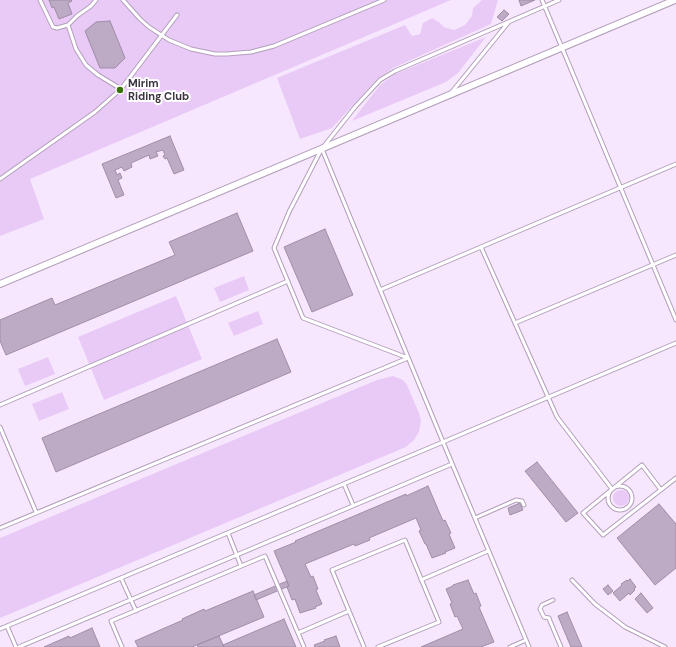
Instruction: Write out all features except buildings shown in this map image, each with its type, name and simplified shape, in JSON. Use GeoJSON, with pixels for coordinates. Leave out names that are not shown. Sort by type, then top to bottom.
{"type":"FeatureCollection","features":[{"type":"Feature","properties":{"kind":"street"},"geometry":{"type":"LineString","coordinates":[[0,284],[674,0]]}},
{"type":"Feature","properties":{"kind":"lane"},"geometry":{"type":"LineString","coordinates":[[40,0],[53,27],[57,28],[68,25],[96,0]]}},
{"type":"Feature","properties":{"kind":"lane"},"geometry":{"type":"LineString","coordinates":[[123,0],[140,19],[162,36],[180,45],[203,52],[227,54],[251,52],[274,46],[384,0]]}},
{"type":"Feature","properties":{"kind":"lane"},"geometry":{"type":"LineString","coordinates":[[542,0],[676,320]]}},
{"type":"Feature","properties":{"kind":"lane"},"geometry":{"type":"LineString","coordinates":[[408,358],[303,318],[274,248],[289,212],[322,149],[355,107],[380,80],[395,71],[559,0]]}},
{"type":"Feature","properties":{"kind":"lane"},"geometry":{"type":"LineString","coordinates":[[666,0],[674,0]]}},
{"type":"Feature","properties":{"kind":"lane"},"geometry":{"type":"LineString","coordinates":[[0,179],[95,112],[121,89],[177,15]]}},
{"type":"Feature","properties":{"kind":"lane"},"geometry":{"type":"LineString","coordinates":[[449,95],[510,22]]}},
{"type":"Feature","properties":{"kind":"lane"},"geometry":{"type":"LineString","coordinates":[[68,25],[76,49],[86,65],[98,75],[121,89]]}},
{"type":"Feature","properties":{"kind":"lane"},"geometry":{"type":"LineString","coordinates":[[322,149],[474,518],[529,647]]}},
{"type":"Feature","properties":{"kind":"lane"},"geometry":{"type":"LineString","coordinates":[[380,290],[676,164]]}},
{"type":"Feature","properties":{"kind":"lane"},"geometry":{"type":"LineString","coordinates":[[481,247],[554,410],[563,425],[612,489]]}},
{"type":"Feature","properties":{"kind":"lane"},"geometry":{"type":"LineString","coordinates":[[515,323],[676,255]]}},
{"type":"Feature","properties":{"kind":"lane"},"geometry":{"type":"LineString","coordinates":[[0,405],[288,281]]}},
{"type":"Feature","properties":{"kind":"lane"},"geometry":{"type":"LineString","coordinates":[[0,629],[676,343]]}},
{"type":"Feature","properties":{"kind":"lane"},"geometry":{"type":"LineString","coordinates":[[0,528],[408,358]]}},
{"type":"Feature","properties":{"kind":"lane"},"geometry":{"type":"LineString","coordinates":[[0,427],[36,512]]}},
{"type":"Feature","properties":{"kind":"lane"},"geometry":{"type":"LineString","coordinates":[[19,647],[452,464]]}},
{"type":"Feature","properties":{"kind":"lane"},"geometry":{"type":"LineString","coordinates":[[661,490],[642,466],[583,513],[603,535],[632,512],[661,490],[676,478]]}},
{"type":"Feature","properties":{"kind":"lane"},"geometry":{"type":"LineString","coordinates":[[344,484],[353,506]]}},
{"type":"Feature","properties":{"kind":"lane"},"geometry":{"type":"LineString","coordinates":[[617,486],[622,486],[631,492],[631,503],[628,507],[623,510],[618,510],[609,504],[609,493],[612,489],[617,486]]}},
{"type":"Feature","properties":{"kind":"lane"},"geometry":{"type":"LineString","coordinates":[[474,518],[516,500],[522,501],[524,505]]}},
{"type":"Feature","properties":{"kind":"lane"},"geometry":{"type":"LineString","coordinates":[[628,507],[632,512]]}},
{"type":"Feature","properties":{"kind":"lane"},"geometry":{"type":"LineString","coordinates":[[228,533],[241,566]]}},
{"type":"Feature","properties":{"kind":"lane"},"geometry":{"type":"LineString","coordinates":[[364,647],[332,570],[405,540],[439,622],[378,647]]}},
{"type":"Feature","properties":{"kind":"lane"},"geometry":{"type":"LineString","coordinates":[[422,580],[488,551]]}},
{"type":"Feature","properties":{"kind":"lane"},"geometry":{"type":"LineString","coordinates":[[122,647],[111,621],[266,556],[304,647]]}},
{"type":"Feature","properties":{"kind":"lane"},"geometry":{"type":"LineString","coordinates":[[122,578],[136,611]]}},
{"type":"Feature","properties":{"kind":"lane"},"geometry":{"type":"LineString","coordinates":[[572,580],[595,604],[625,627],[665,647]]}},
{"type":"Feature","properties":{"kind":"lane"},"geometry":{"type":"LineString","coordinates":[[553,600],[542,605],[540,609],[544,617],[550,621],[561,647]]}},
{"type":"Feature","properties":{"kind":"lane"},"geometry":{"type":"LineString","coordinates":[[298,633],[349,610]]}},
{"type":"Feature","properties":{"kind":"lane"},"geometry":{"type":"LineString","coordinates":[[7,626],[16,647]]}},
{"type":"Feature","properties":{"kind":"lane"},"geometry":{"type":"LineString","coordinates":[[510,647],[526,640]]}},
{"type":"Feature","properties":{"kind":"shaded area","name":"Mirim Riding Club"},"geometry":{"type":"Polygon","coordinates":[[[0,0],[451,0],[30,179],[44,219],[0,236],[0,0]]]}},
{"type":"Feature","properties":{"kind":"shaded area"},"geometry":{"type":"Polygon","coordinates":[[[482,0],[498,0],[491,24],[393,68],[377,79],[332,128],[300,139],[277,78],[405,25],[412,36],[420,34],[423,23],[432,18],[444,27],[454,30],[465,25],[472,16],[473,8],[482,0]]]}},
{"type":"Feature","properties":{"kind":"shaded area"},"geometry":{"type":"Polygon","coordinates":[[[486,37],[458,73],[446,82],[352,121],[380,85],[395,74],[486,37]]]}},
{"type":"Feature","properties":{"kind":"shaded area"},"geometry":{"type":"Polygon","coordinates":[[[244,276],[249,290],[220,302],[214,288],[244,276]]]}},
{"type":"Feature","properties":{"kind":"shaded area"},"geometry":{"type":"Polygon","coordinates":[[[176,296],[202,359],[104,400],[78,337],[176,296]]]}},
{"type":"Feature","properties":{"kind":"shaded area"},"geometry":{"type":"Polygon","coordinates":[[[258,311],[263,324],[234,336],[228,323],[258,311]]]}},
{"type":"Feature","properties":{"kind":"shaded area"},"geometry":{"type":"Polygon","coordinates":[[[48,357],[55,374],[25,386],[18,369],[48,357]]]}},
{"type":"Feature","properties":{"kind":"shaded area"},"geometry":{"type":"Polygon","coordinates":[[[393,376],[403,380],[407,385],[421,421],[419,432],[414,440],[406,447],[0,618],[0,538],[377,380],[393,376]]]}},
{"type":"Feature","properties":{"kind":"shaded area"},"geometry":{"type":"Polygon","coordinates":[[[62,392],[69,409],[39,421],[32,404],[62,392]]]}},
{"type":"Feature","properties":{"kind":"shaded area"},"geometry":{"type":"Polygon","coordinates":[[[621,490],[627,492],[629,498],[627,504],[621,506],[615,504],[613,498],[615,492],[621,490]]]}},
{"type":"Feature","properties":{"kind":"place","name":"Mirim Riding Club"},"geometry":{"type":"Point","coordinates":[120,90]}}]}
